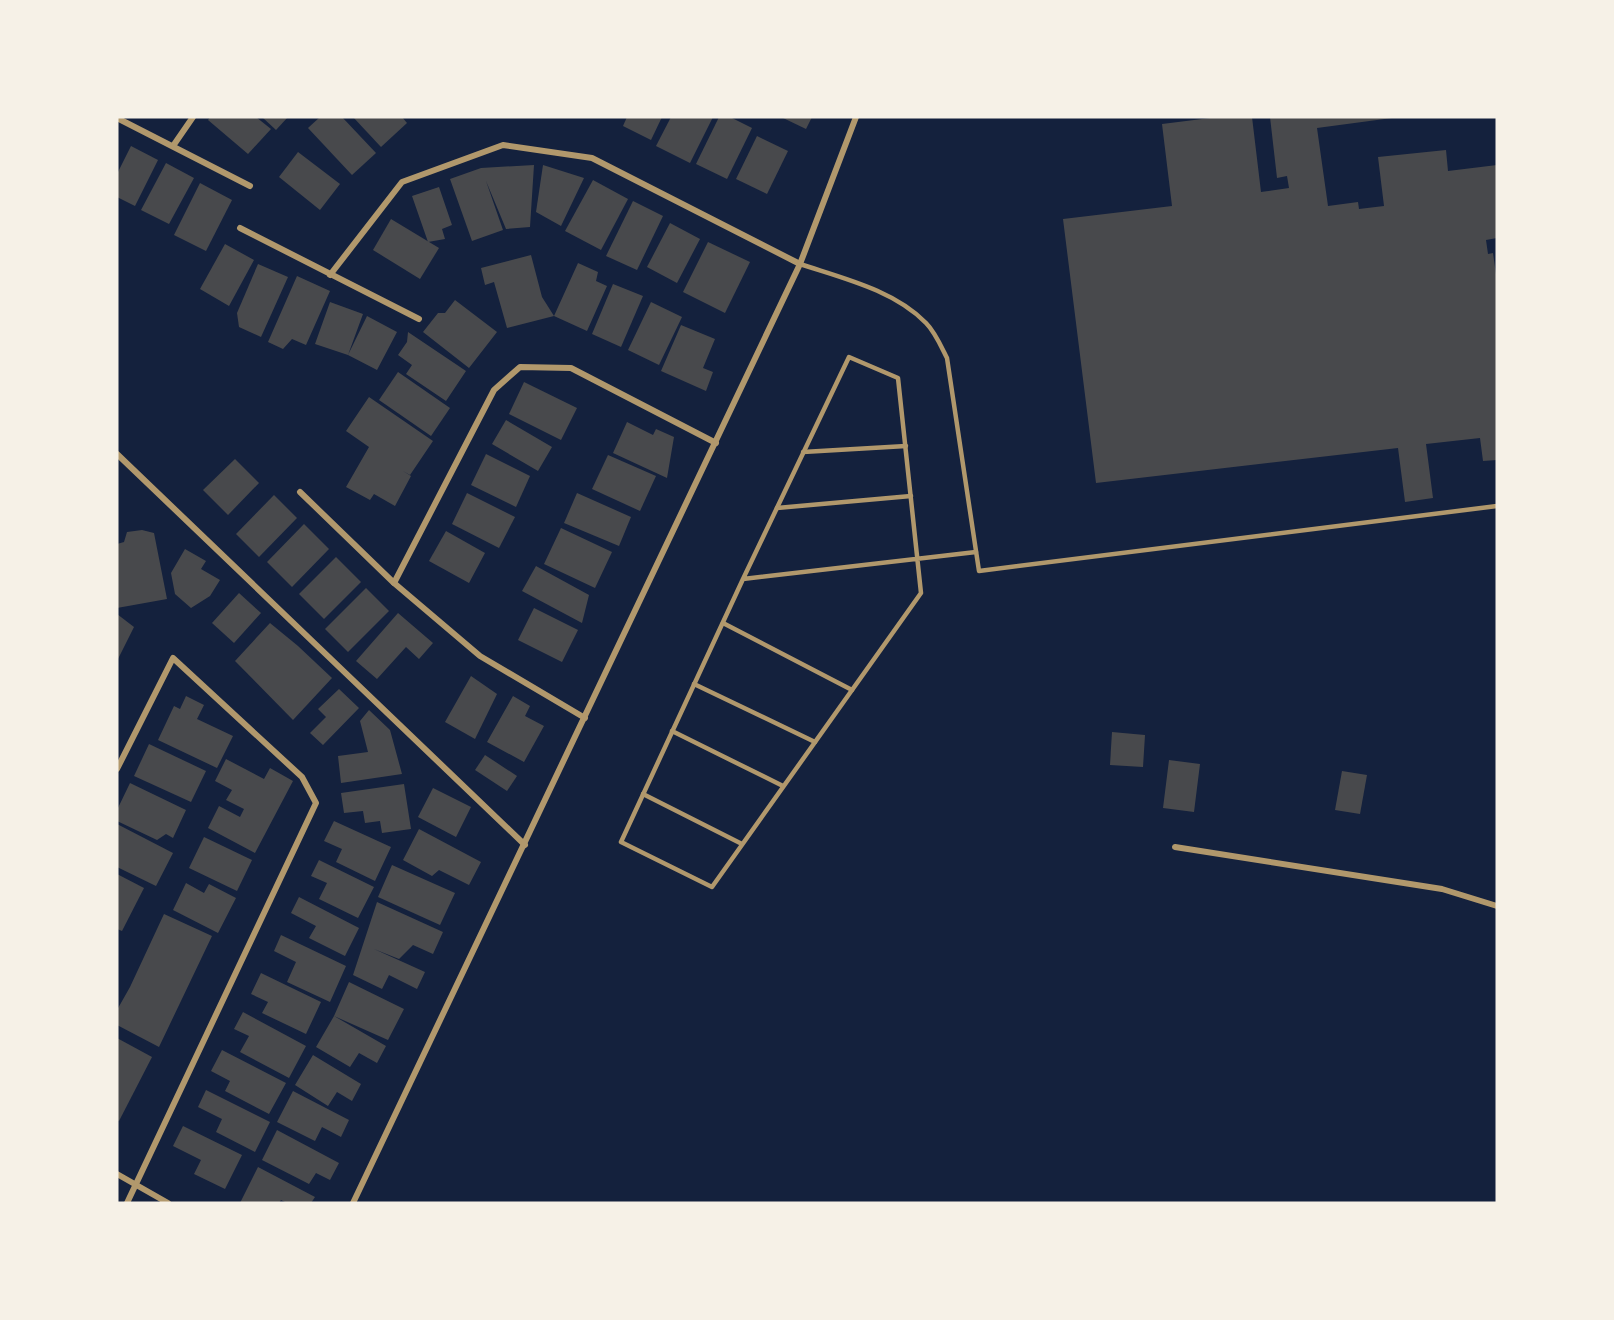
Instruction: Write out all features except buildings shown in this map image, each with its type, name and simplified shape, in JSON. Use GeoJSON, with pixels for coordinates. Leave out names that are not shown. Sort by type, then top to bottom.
{"type":"FeatureCollection","features":[{"type":"Feature","properties":{"kind":"street"},"geometry":{"type":"LineString","coordinates":[[173,146],[194,117]]}},
{"type":"Feature","properties":{"kind":"street"},"geometry":{"type":"LineString","coordinates":[[353,1203],[800,264],[856,117]]}},
{"type":"Feature","properties":{"kind":"street"},"geometry":{"type":"LineString","coordinates":[[117,118],[250,186]]}},
{"type":"Feature","properties":{"kind":"street"},"geometry":{"type":"LineString","coordinates":[[330,275],[402,182],[503,145],[592,158],[800,264]]}},
{"type":"Feature","properties":{"kind":"street"},"geometry":{"type":"LineString","coordinates":[[240,228],[419,320]]}},
{"type":"Feature","properties":{"kind":"street"},"geometry":{"type":"LineString","coordinates":[[394,583],[494,390],[520,367],[571,368],[716,443]]}},
{"type":"Feature","properties":{"kind":"street"},"geometry":{"type":"LineString","coordinates":[[117,454],[525,845]]}},
{"type":"Feature","properties":{"kind":"street"},"geometry":{"type":"LineString","coordinates":[[300,492],[394,583],[480,656],[585,718]]}},
{"type":"Feature","properties":{"kind":"street"},"geometry":{"type":"LineString","coordinates":[[117,769],[173,658],[302,777],[316,803],[127,1203]]}},
{"type":"Feature","properties":{"kind":"street"},"geometry":{"type":"LineString","coordinates":[[1175,847],[1442,889],[1497,906]]}},
{"type":"Feature","properties":{"kind":"street"},"geometry":{"type":"LineString","coordinates":[[117,1174],[168,1203]]}},
{"type":"Feature","properties":{"kind":"lane"},"geometry":{"type":"LineString","coordinates":[[800,264],[876,290],[911,310],[927,323],[935,336],[947,358],[979,571],[1497,506]]}},
{"type":"Feature","properties":{"kind":"lane"},"geometry":{"type":"LineString","coordinates":[[849,357],[898,378],[906,446],[921,593],[742,844],[711,887],[621,842],[849,357]]}},
{"type":"Feature","properties":{"kind":"lane"},"geometry":{"type":"LineString","coordinates":[[803,452],[906,446]]}},
{"type":"Feature","properties":{"kind":"lane"},"geometry":{"type":"LineString","coordinates":[[777,508],[911,496]]}},
{"type":"Feature","properties":{"kind":"lane"},"geometry":{"type":"LineString","coordinates":[[743,579],[976,552]]}},
{"type":"Feature","properties":{"kind":"lane"},"geometry":{"type":"LineString","coordinates":[[723,624],[852,690]]}},
{"type":"Feature","properties":{"kind":"lane"},"geometry":{"type":"LineString","coordinates":[[694,684],[815,742]]}},
{"type":"Feature","properties":{"kind":"lane"},"geometry":{"type":"LineString","coordinates":[[672,731],[783,786]]}},
{"type":"Feature","properties":{"kind":"lane"},"geometry":{"type":"LineString","coordinates":[[643,794],[742,844]]}}]}
